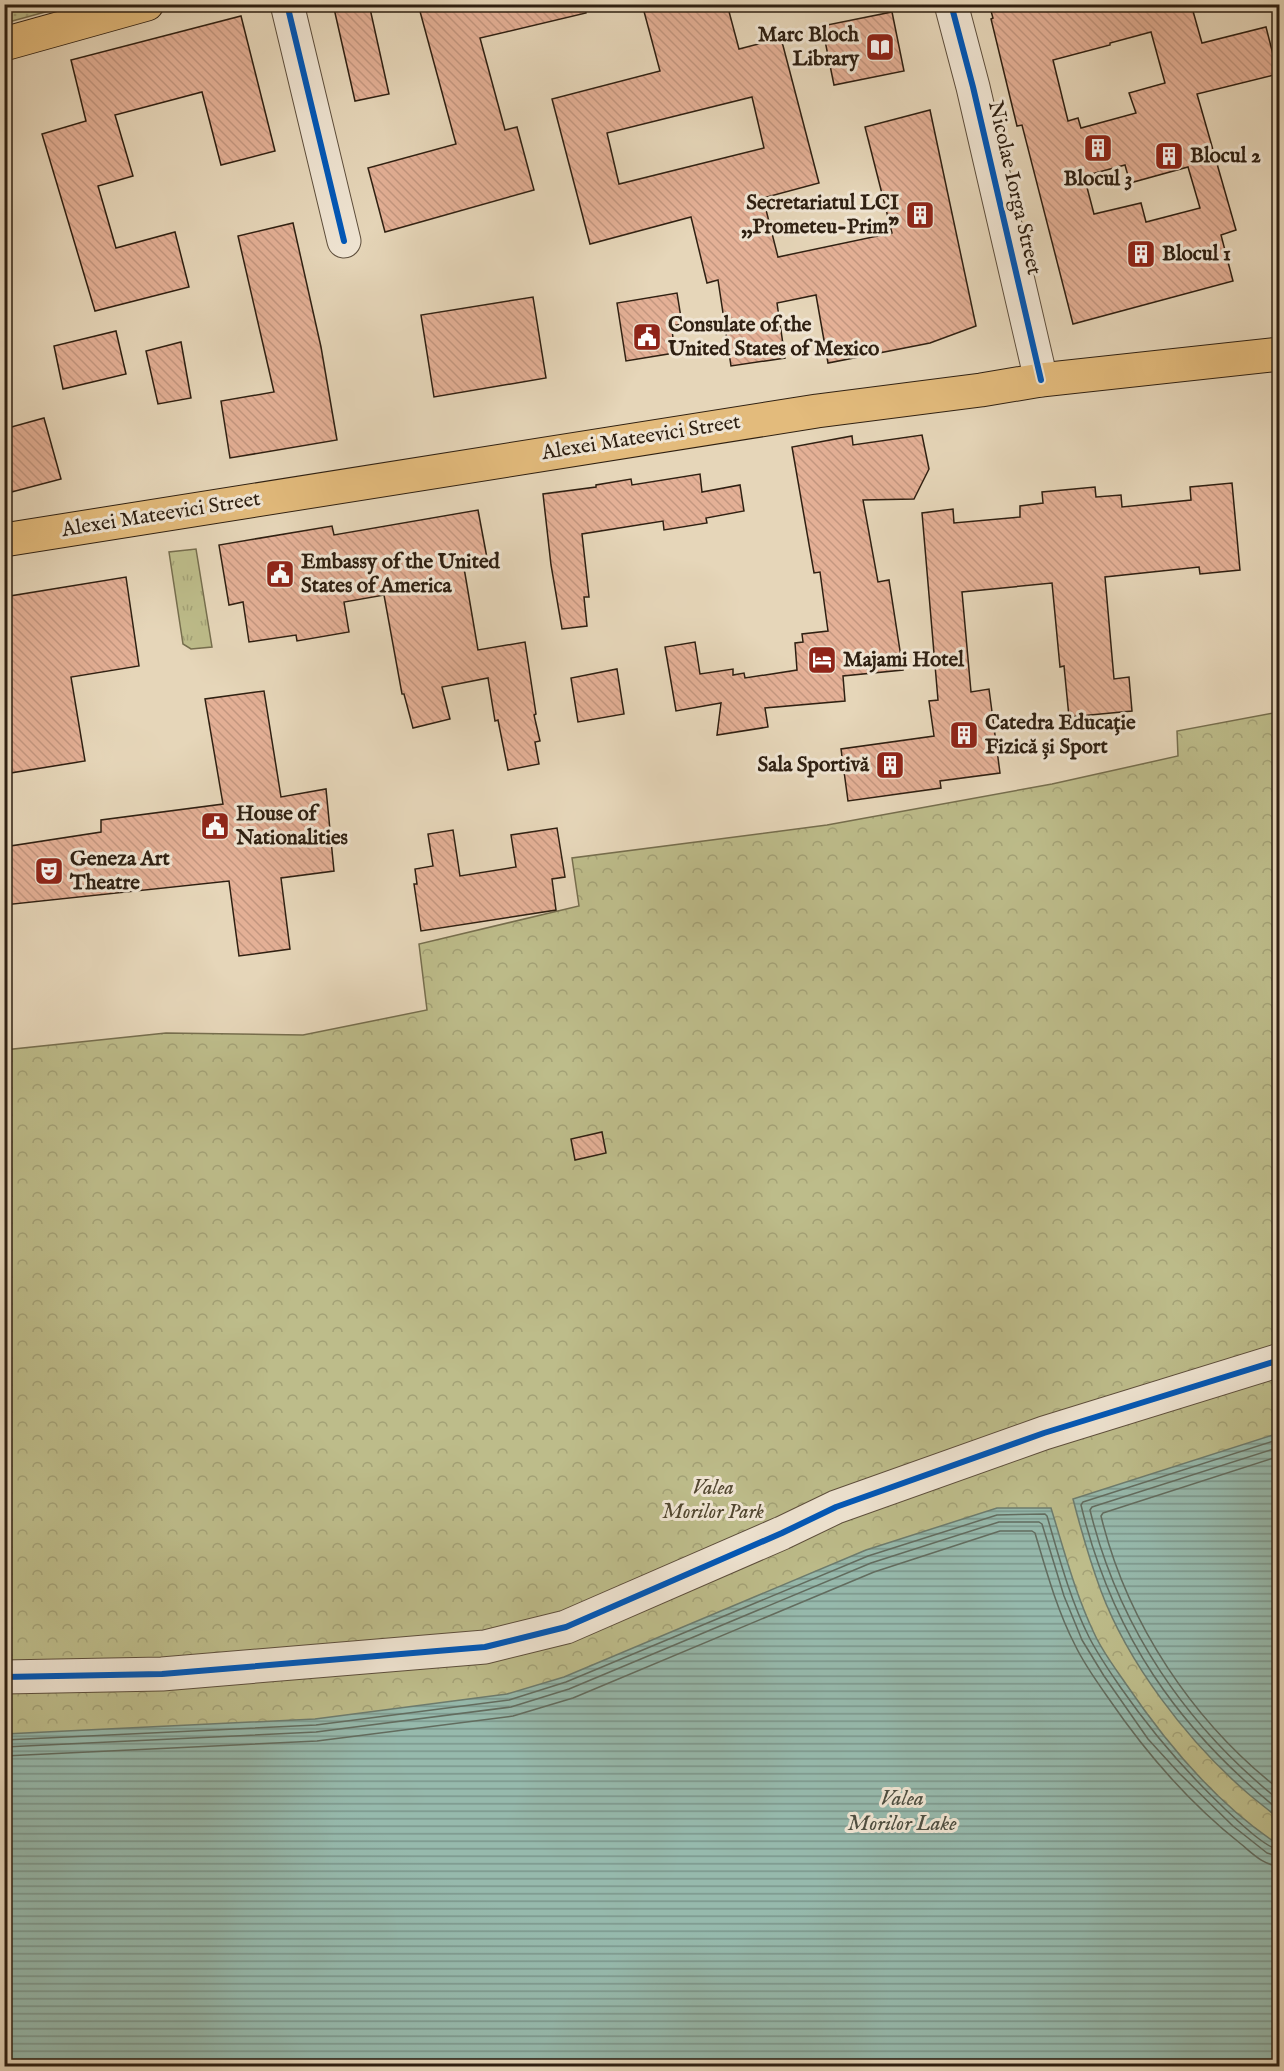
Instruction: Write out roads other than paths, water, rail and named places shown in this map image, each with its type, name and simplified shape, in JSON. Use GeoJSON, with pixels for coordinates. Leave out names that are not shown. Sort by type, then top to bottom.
{"type":"FeatureCollection","features":[{"type":"Feature","properties":{"kind":"main road"},"geometry":{"type":"LineString","coordinates":[[4,44],[147,4]]}},
{"type":"Feature","properties":{"kind":"main road","name":"Alexei Mateevici Street"},"geometry":{"type":"LineString","coordinates":[[4,540],[805,412],[981,390],[1041,380],[1280,354]]}},
{"type":"Feature","properties":{"kind":"street"},"geometry":{"type":"LineString","coordinates":[[287,4],[344,241]]}},
{"type":"Feature","properties":{"kind":"street","name":"Nicolae Iorga Street"},"geometry":{"type":"LineString","coordinates":[[951,4],[973,87],[1041,380]]}},
{"type":"Feature","properties":{"kind":"street"},"geometry":{"type":"LineString","coordinates":[[4,1677],[162,1674],[485,1647],[566,1627],[771,1538],[836,1507],[1044,1433],[1280,1360]]}},
{"type":"Feature","properties":{"kind":"water"},"geometry":{"type":"Polygon","coordinates":[[[1280,1433],[1279,1819],[1222,1770],[1201,1748],[1180,1724],[1143,1672],[1101,1591],[1073,1499],[1280,1433]]]}},
{"type":"Feature","properties":{"kind":"water","name":"Valea Morilor Lake"},"geometry":{"type":"Polygon","coordinates":[[[997,1508],[1051,1508],[1081,1603],[1097,1640],[1113,1666],[1158,1729],[1195,1772],[1235,1812],[1279,1845],[1279,2066],[5,2066],[5,1734],[315,1719],[507,1694],[564,1677],[866,1550],[997,1508]]]}},
{"type":"Feature","properties":{"kind":"place","name":"Marc Bloch Library"},"geometry":{"type":"Point","coordinates":[880,47]}},
{"type":"Feature","properties":{"kind":"place","name":"Blocul 3"},"geometry":{"type":"Point","coordinates":[1098,148]}},
{"type":"Feature","properties":{"kind":"place","name":"Blocul 2"},"geometry":{"type":"Point","coordinates":[1169,156]}},
{"type":"Feature","properties":{"kind":"place","name":"Secretariatul LCI ,,Prometeu-Prim\""},"geometry":{"type":"Point","coordinates":[920,215]}},
{"type":"Feature","properties":{"kind":"place","name":"Blocul 1"},"geometry":{"type":"Point","coordinates":[1141,254]}},
{"type":"Feature","properties":{"kind":"place","name":"Consulate of the United States of Mexico"},"geometry":{"type":"Point","coordinates":[647,337]}},
{"type":"Feature","properties":{"kind":"place","name":"Embassy of the United States of America"},"geometry":{"type":"Point","coordinates":[280,574]}},
{"type":"Feature","properties":{"kind":"place","name":"Majami Hotel"},"geometry":{"type":"Point","coordinates":[822,660]}},
{"type":"Feature","properties":{"kind":"place","name":"Catedra Educație Fizică și Sport"},"geometry":{"type":"Point","coordinates":[964,735]}},
{"type":"Feature","properties":{"kind":"place","name":"Sala Sportivă"},"geometry":{"type":"Point","coordinates":[890,765]}},
{"type":"Feature","properties":{"kind":"place","name":"House of Nationalities"},"geometry":{"type":"Point","coordinates":[215,826]}},
{"type":"Feature","properties":{"kind":"place","name":"Geneza Art Theatre"},"geometry":{"type":"Point","coordinates":[49,871]}},
{"type":"Feature","properties":{"kind":"park label","name":"Valea Morilor Park"},"geometry":{"type":"Point","coordinates":[713,1500]}}]}
